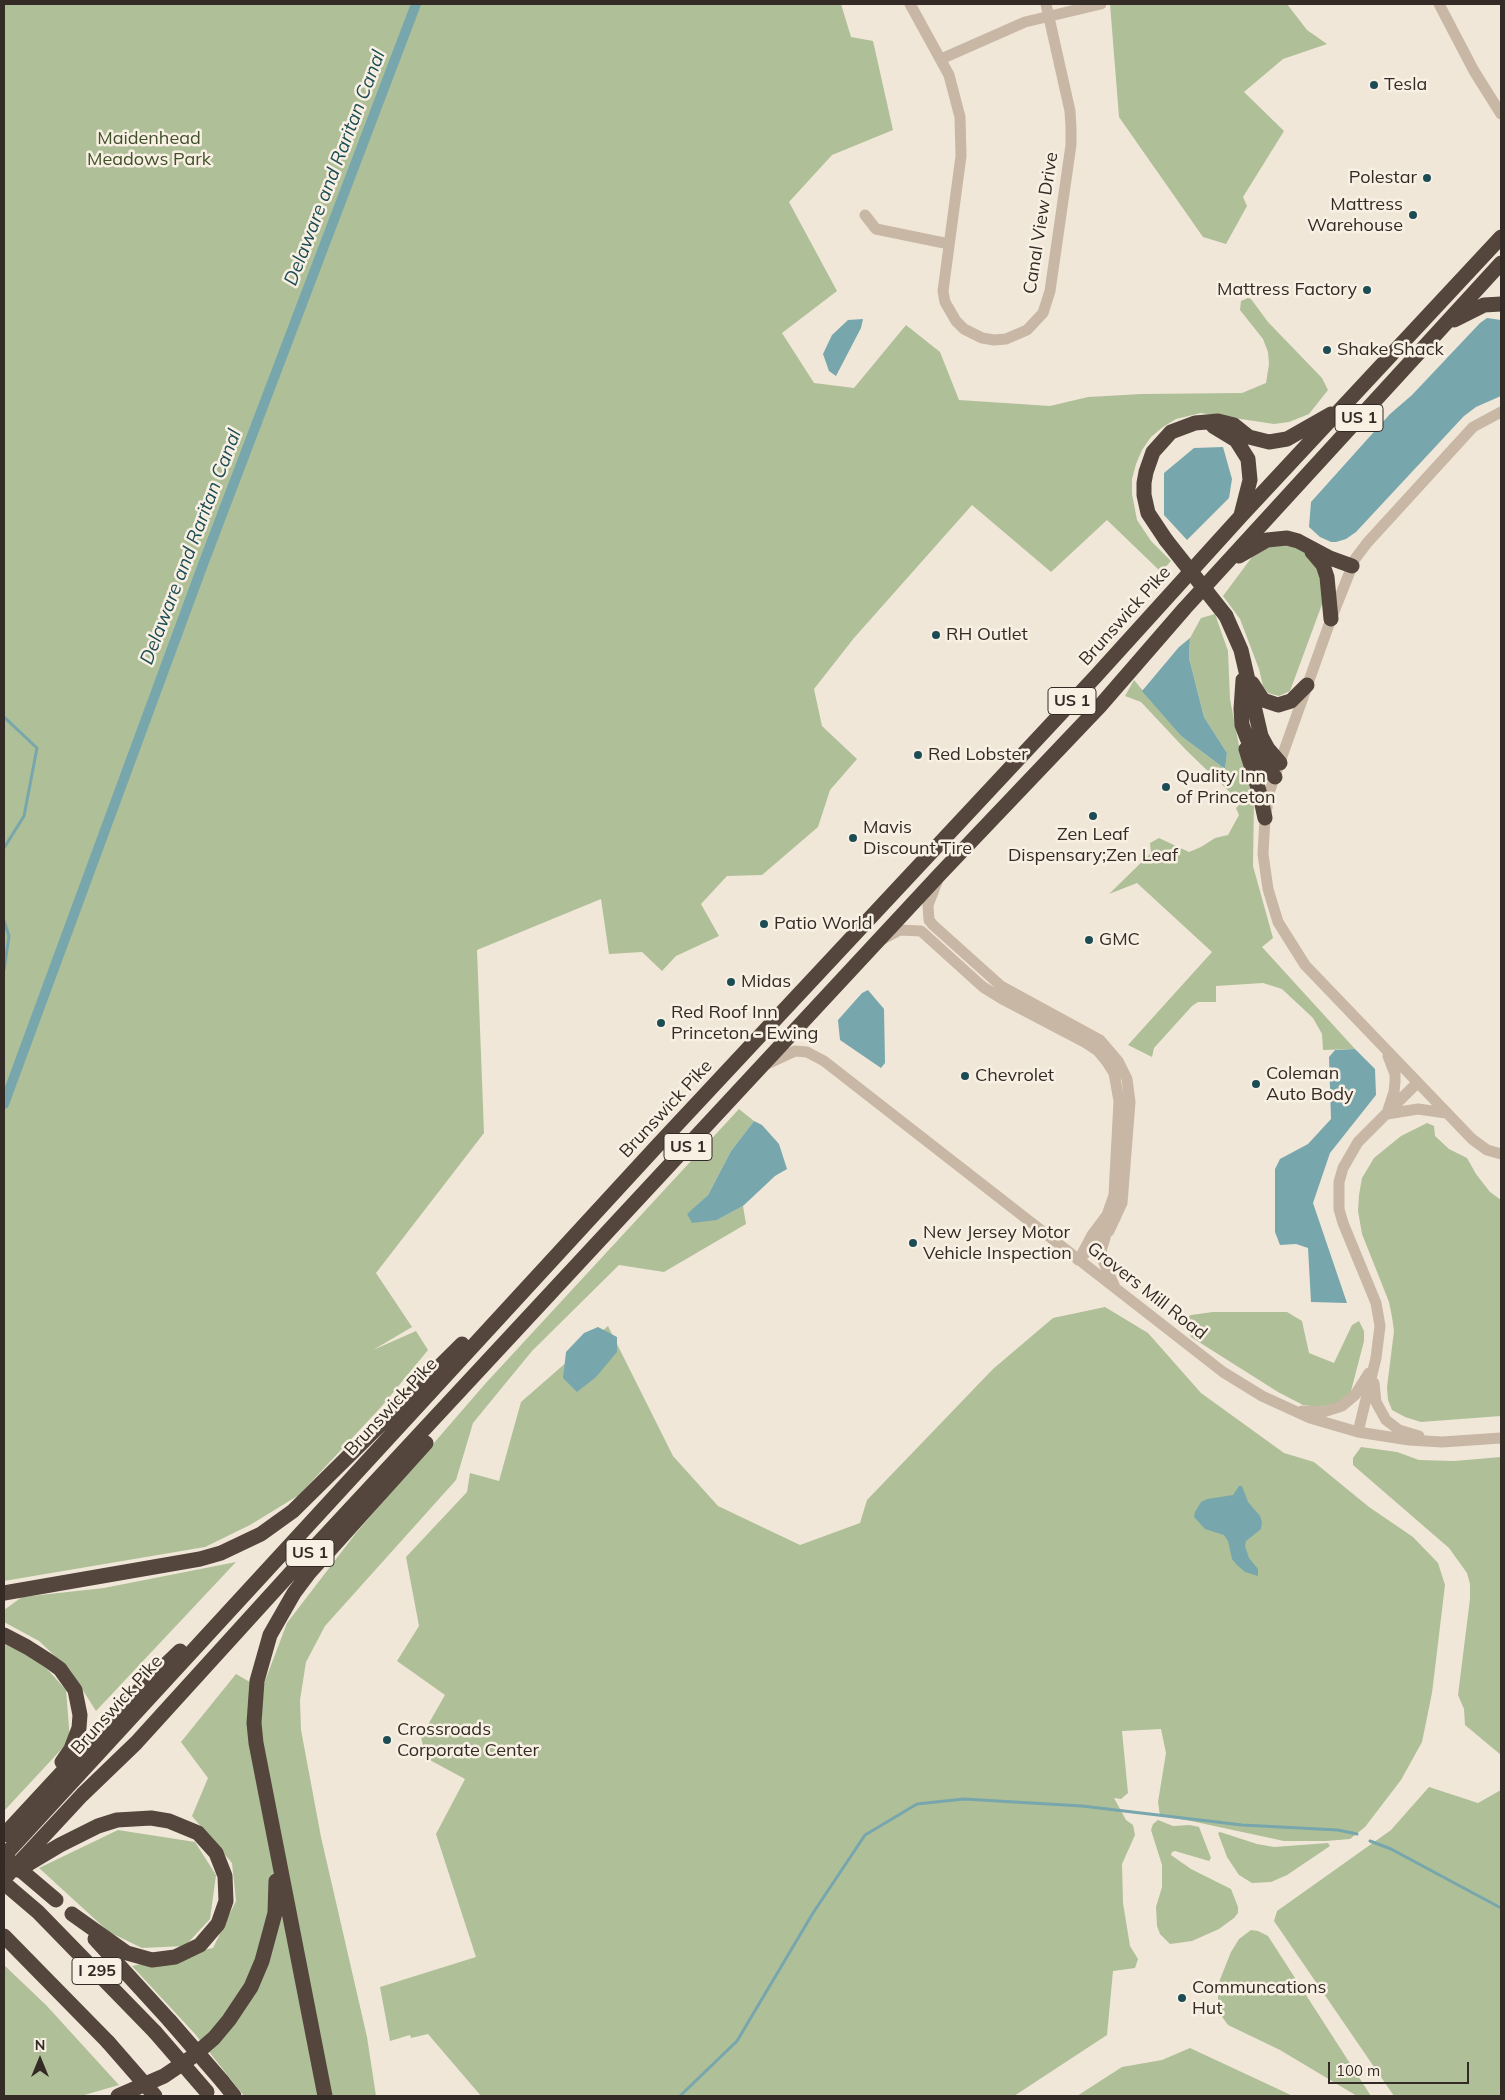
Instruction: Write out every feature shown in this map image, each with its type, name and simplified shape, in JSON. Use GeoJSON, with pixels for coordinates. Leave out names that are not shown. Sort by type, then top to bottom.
{"type":"FeatureCollection","features":[{"type":"Feature","properties":{"kind":"highway","name":"Brunswick Pike"},"geometry":{"type":"LineString","coordinates":[[4,1856],[576,1234],[1096,676],[1241,516],[1501,237]]}},
{"type":"Feature","properties":{"kind":"highway","name":"Brunswick Pike"},"geometry":{"type":"LineString","coordinates":[[4,1879],[82,1795],[136,1742],[941,873],[1100,706],[1217,573],[1501,263]]}},
{"type":"Feature","properties":{"kind":"highway"},"geometry":{"type":"LineString","coordinates":[[1442,327],[1480,306],[1490,303],[1501,304]]}},
{"type":"Feature","properties":{"kind":"highway"},"geometry":{"type":"LineString","coordinates":[[1277,770],[1261,736],[1240,644],[1226,616],[1152,520],[1145,505],[1146,472],[1153,452],[1159,444],[1172,432],[1186,425],[1204,421],[1224,422],[1234,425],[1249,436],[1269,442],[1287,439],[1308,425],[1341,409]]}},
{"type":"Feature","properties":{"kind":"highway"},"geometry":{"type":"LineString","coordinates":[[1186,425],[1202,424],[1220,429],[1230,435],[1243,449],[1249,464],[1250,476],[1241,516]]}},
{"type":"Feature","properties":{"kind":"highway"},"geometry":{"type":"LineString","coordinates":[[1217,573],[1258,544],[1274,538],[1292,539],[1310,549],[1352,566]]}},
{"type":"Feature","properties":{"kind":"highway"},"geometry":{"type":"LineString","coordinates":[[1310,549],[1325,570],[1329,585],[1331,619]]}},
{"type":"Feature","properties":{"kind":"highway"},"geometry":{"type":"LineString","coordinates":[[1245,668],[1258,695],[1272,704],[1282,705],[1291,702],[1307,685]]}},
{"type":"Feature","properties":{"kind":"highway"},"geometry":{"type":"LineString","coordinates":[[1245,668],[1241,688],[1242,725],[1264,818]]}},
{"type":"Feature","properties":{"kind":"highway"},"geometry":{"type":"LineString","coordinates":[[1242,725],[1254,753],[1277,770]]}},
{"type":"Feature","properties":{"kind":"highway"},"geometry":{"type":"LineString","coordinates":[[325,2096],[256,1743],[254,1723],[262,1658],[279,1616],[309,1573],[450,1416],[612,1227]]}},
{"type":"Feature","properties":{"kind":"highway"},"geometry":{"type":"LineString","coordinates":[[4,1593],[200,1559],[228,1550],[261,1534],[292,1511],[576,1234]]}},
{"type":"Feature","properties":{"kind":"highway"},"geometry":{"type":"LineString","coordinates":[[4,1836],[156,1673],[192,1639],[224,1615]]}},
{"type":"Feature","properties":{"kind":"highway"},"geometry":{"type":"LineString","coordinates":[[4,1635],[28,1647],[60,1670],[75,1690],[79,1703],[80,1728],[71,1749],[42,1795]]}},
{"type":"Feature","properties":{"kind":"highway"},"geometry":{"type":"LineString","coordinates":[[4,1856],[56,1900],[72,1914],[127,1954],[152,1960],[175,1957],[200,1945],[218,1924],[226,1901],[225,1876],[216,1853],[198,1833],[169,1820],[135,1818],[117,1820],[85,1831],[4,1879]]}},
{"type":"Feature","properties":{"kind":"highway"},"geometry":{"type":"LineString","coordinates":[[118,2096],[140,2089],[164,2076],[192,2057],[214,2038],[242,2002],[270,1940],[276,1893],[275,1847]]}},
{"type":"Feature","properties":{"kind":"highway","name":"I 295"},"geometry":{"type":"LineString","coordinates":[[4,1879],[155,2032],[209,2094]]}},
{"type":"Feature","properties":{"kind":"highway"},"geometry":{"type":"LineString","coordinates":[[72,1914],[170,2021],[234,2096]]}},
{"type":"Feature","properties":{"kind":"highway","name":"I 295"},"geometry":{"type":"LineString","coordinates":[[5,1944],[71,2003],[156,2096]]}},
{"type":"Feature","properties":{"kind":"street","name":"Canal View Drive"},"geometry":{"type":"LineString","coordinates":[[910,4],[941,59],[956,94],[962,137],[943,291],[950,312],[964,329],[982,338],[1006,339],[1027,330],[1036,323],[1048,302],[1071,145],[1070,111],[1046,4]]}},
{"type":"Feature","properties":{"kind":"street"},"geometry":{"type":"LineString","coordinates":[[941,59],[1012,28],[1049,16],[1101,4]]}},
{"type":"Feature","properties":{"kind":"street"},"geometry":{"type":"LineString","coordinates":[[1438,4],[1474,71],[1501,114]]}},
{"type":"Feature","properties":{"kind":"street"},"geometry":{"type":"LineString","coordinates":[[865,215],[876,229],[949,244]]}},
{"type":"Feature","properties":{"kind":"street"},"geometry":{"type":"LineString","coordinates":[[1501,412],[1473,428],[1366,543],[1352,566],[1277,770],[1264,818],[1263,854],[1265,877],[1278,922],[1304,965],[1386,1052],[1479,1145],[1491,1152],[1501,1154]]}},
{"type":"Feature","properties":{"kind":"street"},"geometry":{"type":"LineString","coordinates":[[941,873],[928,905],[929,920],[932,926],[1002,986],[1100,1040],[1118,1061],[1127,1079],[1130,1102],[1124,1194],[1100,1254],[1116,1289]]}},
{"type":"Feature","properties":{"kind":"street"},"geometry":{"type":"LineString","coordinates":[[879,940],[900,930],[921,931],[983,987],[1086,1043],[1098,1051],[1114,1073],[1119,1101],[1114,1195],[1107,1215],[1092,1235],[1078,1260]]}},
{"type":"Feature","properties":{"kind":"street","name":"Grovers Mill Road"},"geometry":{"type":"LineString","coordinates":[[763,1066],[795,1051],[806,1052],[824,1061],[1223,1372],[1262,1396],[1286,1408],[1327,1424],[1358,1432],[1409,1440],[1442,1442],[1501,1438]]}},
{"type":"Feature","properties":{"kind":"street"},"geometry":{"type":"LineString","coordinates":[[1386,1052],[1395,1074],[1392,1101],[1386,1115]]}},
{"type":"Feature","properties":{"kind":"street"},"geometry":{"type":"LineString","coordinates":[[1358,1432],[1376,1358],[1380,1333],[1378,1311],[1343,1223],[1338,1196],[1343,1168],[1349,1154],[1358,1142],[1417,1083]]}},
{"type":"Feature","properties":{"kind":"street"},"geometry":{"type":"LineString","coordinates":[[1386,1115],[1418,1109],[1446,1113]]}},
{"type":"Feature","properties":{"kind":"street"},"geometry":{"type":"LineString","coordinates":[[1078,1260],[1109,1231]]}},
{"type":"Feature","properties":{"kind":"street"},"geometry":{"type":"LineString","coordinates":[[1286,1408],[1320,1412],[1342,1406],[1357,1392],[1376,1358]]}},
{"type":"Feature","properties":{"kind":"street"},"geometry":{"type":"LineString","coordinates":[[1376,1358],[1375,1396],[1384,1417],[1399,1430],[1442,1442]]}},
{"type":"Feature","properties":{"kind":"green space","name":"Maidenhead Meadows Park"},"geometry":{"type":"Polygon","coordinates":[[[4,4],[841,4],[851,37],[873,41],[893,130],[832,155],[789,202],[837,291],[782,333],[814,383],[854,388],[906,325],[940,352],[959,400],[1050,406],[1088,397],[1141,394],[1242,393],[1266,383],[1269,364],[1268,352],[1263,339],[1240,310],[1241,301],[1248,298],[1251,299],[1268,322],[1322,378],[1328,390],[1309,414],[1289,422],[1274,424],[1201,413],[1176,419],[1151,437],[1142,450],[1136,464],[1132,479],[1132,494],[1137,520],[1151,541],[1171,561],[1161,572],[1107,520],[1051,572],[972,505],[854,638],[814,689],[822,726],[857,759],[830,790],[818,827],[762,875],[727,876],[701,904],[719,936],[676,956],[662,971],[642,952],[609,954],[601,899],[477,950],[484,1133],[376,1273],[412,1327],[373,1350],[416,1331],[428,1350],[382,1406],[299,1495],[250,1525],[205,1547],[4,1581],[4,4]]]}},
{"type":"Feature","properties":{"kind":"green space"},"geometry":{"type":"Polygon","coordinates":[[[1110,4],[1287,4],[1307,30],[1327,44],[1283,59],[1244,92],[1284,131],[1243,197],[1247,206],[1226,244],[1203,237],[1119,117],[1110,4]]]}},
{"type":"Feature","properties":{"kind":"green space"},"geometry":{"type":"Polygon","coordinates":[[[1267,543],[1294,543],[1319,564],[1324,599],[1290,691],[1279,696],[1268,693],[1263,686],[1259,669],[1240,619],[1223,596],[1258,549],[1267,543]]]}},
{"type":"Feature","properties":{"kind":"green space"},"geometry":{"type":"Polygon","coordinates":[[[1215,614],[1228,651],[1230,699],[1240,751],[1254,800],[1253,866],[1273,938],[1262,947],[1355,1049],[1323,1050],[1322,1034],[1313,1018],[1282,989],[1263,983],[1216,986],[1216,1002],[1198,1002],[1192,1006],[1154,1048],[1152,1057],[1128,1045],[1212,952],[1137,883],[1109,894],[1151,853],[1150,843],[1159,838],[1189,852],[1215,838],[1228,835],[1239,815],[1236,808],[1241,803],[1186,750],[1141,702],[1125,696],[1134,680],[1181,736],[1225,769],[1227,753],[1204,717],[1189,658],[1190,638],[1201,618],[1215,614]]]}},
{"type":"Feature","properties":{"kind":"green space"},"geometry":{"type":"Polygon","coordinates":[[[739,1109],[754,1121],[731,1151],[708,1195],[688,1214],[717,1220],[743,1206],[746,1224],[664,1272],[619,1265],[532,1351],[473,1423],[456,1480],[325,1626],[306,1662],[300,1700],[301,1730],[321,1837],[367,2037],[376,2096],[244,2096],[195,2034],[132,1966],[213,1948],[236,1901],[232,1863],[192,1816],[208,1778],[181,1742],[236,1674],[262,1689],[287,1623],[356,1533],[485,1384],[739,1109]]]}},
{"type":"Feature","properties":{"kind":"green space"},"geometry":{"type":"Polygon","coordinates":[[[1427,1123],[1434,1126],[1435,1136],[1449,1149],[1467,1158],[1476,1174],[1490,1192],[1501,1200],[1501,1416],[1421,1422],[1392,1410],[1388,1400],[1387,1387],[1394,1331],[1389,1302],[1362,1234],[1358,1211],[1359,1195],[1362,1178],[1374,1158],[1401,1136],[1427,1123]]]}},
{"type":"Feature","properties":{"kind":"green space"},"geometry":{"type":"Polygon","coordinates":[[[1105,1307],[1148,1333],[1201,1393],[1284,1453],[1314,1462],[1369,1507],[1413,1537],[1438,1563],[1445,1585],[1432,1693],[1422,1742],[1401,1780],[1365,1827],[1350,1839],[1284,1841],[1160,1816],[1158,1802],[1166,1753],[1161,1729],[1122,1731],[1128,1793],[1121,1799],[1114,1798],[1126,1820],[1133,1825],[1135,1835],[1122,1864],[1123,1903],[1130,1946],[1138,1959],[1135,1968],[1113,1971],[1107,2035],[1014,2096],[481,2096],[428,2034],[411,2038],[410,2035],[390,2041],[380,1987],[476,1957],[436,1834],[465,1779],[426,1758],[421,1737],[445,1695],[397,1661],[419,1626],[406,1557],[467,1492],[470,1473],[499,1481],[521,1402],[608,1326],[673,1456],[718,1506],[800,1545],[860,1523],[867,1500],[993,1369],[1053,1318],[1105,1307]]]}},
{"type":"Feature","properties":{"kind":"green space"},"geometry":{"type":"Polygon","coordinates":[[[1213,1312],[1287,1312],[1302,1321],[1309,1353],[1334,1363],[1352,1325],[1359,1321],[1364,1331],[1364,1341],[1350,1395],[1341,1402],[1320,1407],[1303,1405],[1278,1392],[1191,1337],[1182,1320],[1191,1315],[1213,1312]]]}},
{"type":"Feature","properties":{"kind":"green space"},"geometry":{"type":"Polygon","coordinates":[[[1361,1447],[1397,1452],[1419,1460],[1454,1461],[1501,1457],[1501,1755],[1465,1725],[1464,1709],[1458,1695],[1470,1599],[1470,1584],[1467,1573],[1449,1548],[1353,1465],[1353,1458],[1361,1447]]]}},
{"type":"Feature","properties":{"kind":"green space"},"geometry":{"type":"Polygon","coordinates":[[[236,1562],[96,1711],[70,1670],[39,1641],[4,1622],[4,1610],[22,1597],[104,1588],[236,1562]]]}},
{"type":"Feature","properties":{"kind":"green space"},"geometry":{"type":"Polygon","coordinates":[[[4,1644],[40,1661],[66,1690],[70,1740],[4,1811],[4,1644]]]}},
{"type":"Feature","properties":{"kind":"green space"},"geometry":{"type":"Polygon","coordinates":[[[1429,1787],[1478,1803],[1501,1790],[1501,2096],[1394,2096],[1274,1921],[1277,1911],[1391,1830],[1429,1787]]]}},
{"type":"Feature","properties":{"kind":"green space"},"geometry":{"type":"Polygon","coordinates":[[[1158,1820],[1173,1826],[1190,1825],[1199,1827],[1211,1858],[1209,1861],[1175,1851],[1171,1855],[1191,1869],[1231,1889],[1238,1907],[1238,1913],[1234,1918],[1219,1929],[1192,1941],[1170,1944],[1160,1934],[1157,1926],[1156,1907],[1162,1887],[1162,1865],[1151,1830],[1153,1824],[1158,1820]]]}},
{"type":"Feature","properties":{"kind":"green space"},"geometry":{"type":"Polygon","coordinates":[[[118,1830],[195,1842],[216,1875],[210,1919],[185,1946],[142,1948],[109,1932],[39,1868],[118,1830]]]}},
{"type":"Feature","properties":{"kind":"green space"},"geometry":{"type":"Polygon","coordinates":[[[1220,1832],[1257,1844],[1274,1847],[1328,1843],[1330,1846],[1287,1875],[1271,1882],[1252,1883],[1239,1875],[1227,1857],[1218,1833],[1220,1832]]]}},
{"type":"Feature","properties":{"kind":"green space"},"geometry":{"type":"Polygon","coordinates":[[[1251,1930],[1268,1936],[1371,2096],[1357,2096],[1280,2050],[1228,2025],[1220,2014],[1218,1999],[1219,1982],[1231,1952],[1239,1939],[1251,1930]]]}},
{"type":"Feature","properties":{"kind":"green space"},"geometry":{"type":"Polygon","coordinates":[[[4,1965],[46,2005],[119,2085],[81,2096],[4,2096],[4,1965]]]}},
{"type":"Feature","properties":{"kind":"green space"},"geometry":{"type":"Polygon","coordinates":[[[1190,2048],[1293,2096],[1077,2096],[1122,2067],[1162,2060],[1190,2048]]]}},
{"type":"Feature","properties":{"kind":"water"},"geometry":{"type":"Polygon","coordinates":[[[1487,318],[1501,320],[1501,396],[1476,407],[1464,416],[1356,532],[1346,539],[1336,542],[1320,537],[1309,527],[1311,502],[1390,414],[1412,395],[1480,323],[1487,318]]]}},
{"type":"Feature","properties":{"kind":"water"},"geometry":{"type":"Polygon","coordinates":[[[863,319],[861,328],[836,376],[829,371],[823,354],[832,335],[848,320],[863,319]]]}},
{"type":"Feature","properties":{"kind":"water"},"geometry":{"type":"Polygon","coordinates":[[[1223,447],[1232,479],[1229,498],[1187,540],[1164,515],[1164,473],[1194,448],[1223,447]]]}},
{"type":"Feature","properties":{"kind":"water"},"geometry":{"type":"Polygon","coordinates":[[[1190,638],[1189,658],[1204,717],[1227,753],[1225,769],[1181,736],[1142,691],[1179,647],[1190,638]]]}},
{"type":"Feature","properties":{"kind":"water"},"geometry":{"type":"Polygon","coordinates":[[[868,990],[884,1009],[885,1063],[881,1068],[840,1040],[838,1020],[862,993],[868,990]]]}},
{"type":"Feature","properties":{"kind":"water"},"geometry":{"type":"Polygon","coordinates":[[[1355,1049],[1375,1069],[1376,1095],[1330,1153],[1313,1203],[1347,1303],[1311,1302],[1308,1248],[1296,1244],[1280,1245],[1275,1232],[1275,1169],[1280,1159],[1308,1144],[1331,1119],[1329,1057],[1335,1050],[1355,1049]]]}},
{"type":"Feature","properties":{"kind":"water"},"geometry":{"type":"Polygon","coordinates":[[[754,1121],[762,1125],[779,1144],[787,1169],[775,1176],[743,1206],[717,1220],[692,1223],[687,1214],[708,1195],[731,1151],[754,1121]]]}},
{"type":"Feature","properties":{"kind":"water"},"geometry":{"type":"Polygon","coordinates":[[[598,1327],[617,1337],[617,1352],[596,1377],[577,1392],[563,1378],[566,1352],[584,1333],[598,1327]]]}},
{"type":"Feature","properties":{"kind":"water"},"geometry":{"type":"Polygon","coordinates":[[[1239,1486],[1242,1486],[1248,1502],[1260,1516],[1262,1522],[1261,1529],[1246,1541],[1245,1546],[1249,1558],[1258,1569],[1258,1576],[1245,1572],[1232,1559],[1228,1541],[1224,1535],[1205,1529],[1194,1517],[1201,1502],[1207,1499],[1233,1495],[1239,1486]]]}},
{"type":"Feature","properties":{"kind":"waterway","name":"Delaware and Raritan Canal"},"geometry":{"type":"LineString","coordinates":[[4,1104],[202,567],[416,4]]}},
{"type":"Feature","properties":{"kind":"waterway"},"geometry":{"type":"LineString","coordinates":[[4,717],[37,748],[24,816],[4,848]]}},
{"type":"Feature","properties":{"kind":"waterway"},"geometry":{"type":"LineString","coordinates":[[4,921],[9,936],[4,970]]}},
{"type":"Feature","properties":{"kind":"waterway"},"geometry":{"type":"LineString","coordinates":[[680,2096],[737,2041],[813,1913],[865,1835],[917,1804],[964,1799],[1082,1806],[1242,1825],[1338,1830],[1357,1834]]}},
{"type":"Feature","properties":{"kind":"waterway"},"geometry":{"type":"LineString","coordinates":[[1370,1841],[1391,1849],[1501,1908]]}},
{"type":"Feature","properties":{"kind":"place","name":"Tesla"},"geometry":{"type":"Point","coordinates":[1374,85]}},
{"type":"Feature","properties":{"kind":"place","name":"Polestar"},"geometry":{"type":"Point","coordinates":[1427,178]}},
{"type":"Feature","properties":{"kind":"place","name":"Mattress Warehouse"},"geometry":{"type":"Point","coordinates":[1413,215]}},
{"type":"Feature","properties":{"kind":"place","name":"Mattress Factory"},"geometry":{"type":"Point","coordinates":[1367,290]}},
{"type":"Feature","properties":{"kind":"place","name":"Shake Shack"},"geometry":{"type":"Point","coordinates":[1327,350]}},
{"type":"Feature","properties":{"kind":"place","name":"RH Outlet"},"geometry":{"type":"Point","coordinates":[936,635]}},
{"type":"Feature","properties":{"kind":"place","name":"Red Lobster"},"geometry":{"type":"Point","coordinates":[918,755]}},
{"type":"Feature","properties":{"kind":"place","name":"Quality Inn of Princeton"},"geometry":{"type":"Point","coordinates":[1166,787]}},
{"type":"Feature","properties":{"kind":"place","name":"Zen Leaf Dispensary;Zen Leaf"},"geometry":{"type":"Point","coordinates":[1093,816]}},
{"type":"Feature","properties":{"kind":"place","name":"Mavis Discount Tire"},"geometry":{"type":"Point","coordinates":[853,838]}},
{"type":"Feature","properties":{"kind":"place","name":"Patio World"},"geometry":{"type":"Point","coordinates":[764,924]}},
{"type":"Feature","properties":{"kind":"place","name":"GMC"},"geometry":{"type":"Point","coordinates":[1089,940]}},
{"type":"Feature","properties":{"kind":"place","name":"Midas"},"geometry":{"type":"Point","coordinates":[731,982]}},
{"type":"Feature","properties":{"kind":"place","name":"Red Roof Inn Princeton - Ewing"},"geometry":{"type":"Point","coordinates":[661,1023]}},
{"type":"Feature","properties":{"kind":"place","name":"Chevrolet"},"geometry":{"type":"Point","coordinates":[965,1076]}},
{"type":"Feature","properties":{"kind":"place","name":"Coleman Auto Body"},"geometry":{"type":"Point","coordinates":[1256,1084]}},
{"type":"Feature","properties":{"kind":"place","name":"New Jersey Motor Vehicle Inspection"},"geometry":{"type":"Point","coordinates":[913,1243]}},
{"type":"Feature","properties":{"kind":"place","name":"Crossroads Corporate Center"},"geometry":{"type":"Point","coordinates":[387,1740]}},
{"type":"Feature","properties":{"kind":"place","name":"Communcations Hut"},"geometry":{"type":"Point","coordinates":[1182,1998]}}]}
